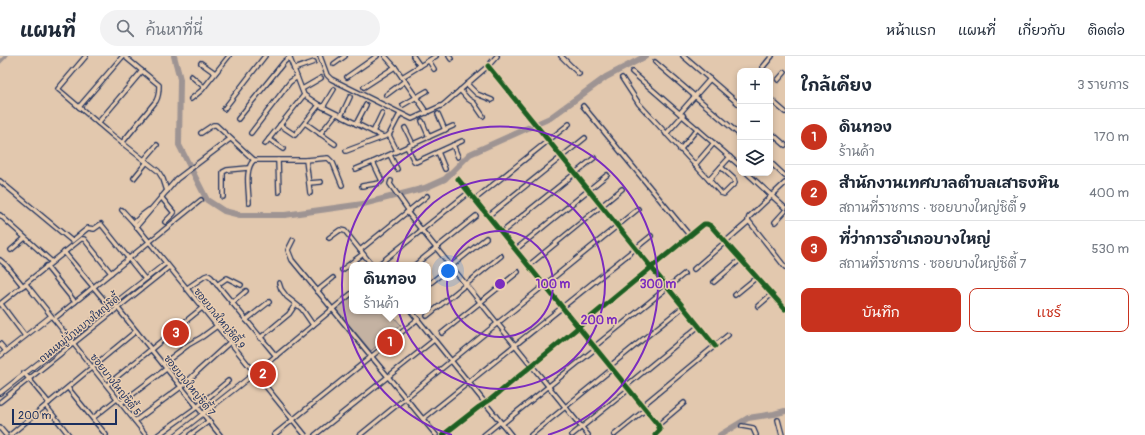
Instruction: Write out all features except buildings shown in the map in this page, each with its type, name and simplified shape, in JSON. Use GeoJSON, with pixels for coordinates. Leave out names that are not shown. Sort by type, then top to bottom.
{"type":"FeatureCollection","features":[{"type":"Feature","properties":{"kind":"street"},"geometry":{"type":"LineString","coordinates":[[86,56],[58,89],[158,171],[163,179],[167,191]]}},
{"type":"Feature","properties":{"kind":"street"},"geometry":{"type":"LineString","coordinates":[[79,107],[123,56],[159,85],[159,95],[156,101],[122,143]]}},
{"type":"Feature","properties":{"kind":"street"},"geometry":{"type":"LineString","coordinates":[[191,99],[200,92],[228,58],[222,56]]}},
{"type":"Feature","properties":{"kind":"street"},"geometry":{"type":"LineString","coordinates":[[224,108],[265,56]]}},
{"type":"Feature","properties":{"kind":"street"},"geometry":{"type":"LineString","coordinates":[[320,56],[327,75],[331,79],[412,119],[443,104],[488,66],[497,56]]}},
{"type":"Feature","properties":{"kind":"street"},"geometry":{"type":"LineString","coordinates":[[334,64],[345,56]]}},
{"type":"Feature","properties":{"kind":"street"},"geometry":{"type":"LineString","coordinates":[[347,77],[377,56]]}},
{"type":"Feature","properties":{"kind":"street"},"geometry":{"type":"LineString","coordinates":[[385,56],[395,67],[427,113]]}},
{"type":"Feature","properties":{"kind":"street"},"geometry":{"type":"LineString","coordinates":[[413,56],[420,66]]}},
{"type":"Feature","properties":{"kind":"street"},"geometry":{"type":"LineString","coordinates":[[402,77],[436,56]]}},
{"type":"Feature","properties":{"kind":"street"},"geometry":{"type":"LineString","coordinates":[[561,56],[579,74]]}},
{"type":"Feature","properties":{"kind":"street"},"geometry":{"type":"LineString","coordinates":[[684,56],[739,104]]}},
{"type":"Feature","properties":{"kind":"street"},"geometry":{"type":"LineString","coordinates":[[763,67],[772,56]]}},
{"type":"Feature","properties":{"kind":"street"},"geometry":{"type":"LineString","coordinates":[[238,119],[289,57],[304,95],[336,114],[383,137]]}},
{"type":"Feature","properties":{"kind":"street"},"geometry":{"type":"LineString","coordinates":[[428,61],[434,69]]}},
{"type":"Feature","properties":{"kind":"street"},"geometry":{"type":"LineString","coordinates":[[294,69],[314,62]]}},
{"type":"Feature","properties":{"kind":"street"},"geometry":{"type":"LineString","coordinates":[[655,62],[737,132]]}},
{"type":"Feature","properties":{"kind":"street"},"geometry":{"type":"LineString","coordinates":[[201,63],[215,73]]}},
{"type":"Feature","properties":{"kind":"street"},"geometry":{"type":"LineString","coordinates":[[488,66],[715,346]]}},
{"type":"Feature","properties":{"kind":"street"},"geometry":{"type":"LineString","coordinates":[[364,87],[395,67]]}},
{"type":"Feature","properties":{"kind":"street"},"geometry":{"type":"LineString","coordinates":[[98,123],[142,71]]}},
{"type":"Feature","properties":{"kind":"street"},"geometry":{"type":"LineString","coordinates":[[632,72],[737,163]]}},
{"type":"Feature","properties":{"kind":"street"},"geometry":{"type":"LineString","coordinates":[[778,80],[785,72]]}},
{"type":"Feature","properties":{"kind":"street"},"geometry":{"type":"LineString","coordinates":[[191,76],[204,87]]}},
{"type":"Feature","properties":{"kind":"street"},"geometry":{"type":"LineString","coordinates":[[251,133],[290,82],[297,77]]}},
{"type":"Feature","properties":{"kind":"street"},"geometry":{"type":"LineString","coordinates":[[302,89],[321,78]]}},
{"type":"Feature","properties":{"kind":"street"},"geometry":{"type":"LineString","coordinates":[[622,78],[639,104],[722,194],[725,194],[734,185],[735,181],[721,167]]}},
{"type":"Feature","properties":{"kind":"street"},"geometry":{"type":"LineString","coordinates":[[666,134],[695,95],[710,79]]}},
{"type":"Feature","properties":{"kind":"street"},"geometry":{"type":"LineString","coordinates":[[386,95],[405,82]]}},
{"type":"Feature","properties":{"kind":"street"},"geometry":{"type":"LineString","coordinates":[[467,84],[480,96],[492,100]]}},
{"type":"Feature","properties":{"kind":"street"},"geometry":{"type":"LineString","coordinates":[[280,125],[295,135],[334,89]]}},
{"type":"Feature","properties":{"kind":"street"},"geometry":{"type":"LineString","coordinates":[[460,90],[474,103],[483,116]]}},
{"type":"Feature","properties":{"kind":"street"},"geometry":{"type":"LineString","coordinates":[[403,105],[427,91]]}},
{"type":"Feature","properties":{"kind":"street"},"geometry":{"type":"LineString","coordinates":[[265,144],[304,95]]}},
{"type":"Feature","properties":{"kind":"street"},"geometry":{"type":"LineString","coordinates":[[474,103],[480,96]]}},
{"type":"Feature","properties":{"kind":"street"},"geometry":{"type":"LineString","coordinates":[[341,116],[350,97]]}},
{"type":"Feature","properties":{"kind":"street"},"geometry":{"type":"LineString","coordinates":[[773,102],[785,112]]}},
{"type":"Feature","properties":{"kind":"street"},"geometry":{"type":"LineString","coordinates":[[356,124],[366,105]]}},
{"type":"Feature","properties":{"kind":"street"},"geometry":{"type":"LineString","coordinates":[[583,106],[690,236]]}},
{"type":"Feature","properties":{"kind":"street"},"geometry":{"type":"LineString","coordinates":[[372,132],[382,113]]}},
{"type":"Feature","properties":{"kind":"street"},"geometry":{"type":"LineString","coordinates":[[320,134],[336,114]]}},
{"type":"Feature","properties":{"kind":"street"},"geometry":{"type":"LineString","coordinates":[[389,136],[400,114]]}},
{"type":"Feature","properties":{"kind":"street"},"geometry":{"type":"LineString","coordinates":[[438,114],[445,130]]}},
{"type":"Feature","properties":{"kind":"street"},"geometry":{"type":"LineString","coordinates":[[422,121],[429,137]]}},
{"type":"Feature","properties":{"kind":"street"},"geometry":{"type":"LineString","coordinates":[[306,123],[335,144]]}},
{"type":"Feature","properties":{"kind":"street"},"geometry":{"type":"LineString","coordinates":[[201,133],[215,124],[254,160],[306,160],[330,158],[342,185]]}},
{"type":"Feature","properties":{"kind":"street"},"geometry":{"type":"LineString","coordinates":[[474,200],[569,124]]}},
{"type":"Feature","properties":{"kind":"street"},"geometry":{"type":"LineString","coordinates":[[356,169],[453,126]]}},
{"type":"Feature","properties":{"kind":"street"},"geometry":{"type":"LineString","coordinates":[[405,128],[413,144]]}},
{"type":"Feature","properties":{"kind":"street"},"geometry":{"type":"LineString","coordinates":[[680,150],[698,128]]}},
{"type":"Feature","properties":{"kind":"street"},"geometry":{"type":"LineString","coordinates":[[773,135],[785,145]]}},
{"type":"Feature","properties":{"kind":"street"},"geometry":{"type":"LineString","coordinates":[[346,151],[389,136]]}},
{"type":"Feature","properties":{"kind":"street"},"geometry":{"type":"LineString","coordinates":[[389,136],[396,152]]}},
{"type":"Feature","properties":{"kind":"street"},"geometry":{"type":"LineString","coordinates":[[135,225],[144,220],[161,197],[184,173],[230,138]]}},
{"type":"Feature","properties":{"kind":"street"},"geometry":{"type":"LineString","coordinates":[[488,216],[585,138]]}},
{"type":"Feature","properties":{"kind":"street"},"geometry":{"type":"LineString","coordinates":[[269,139],[283,149]]}},
{"type":"Feature","properties":{"kind":"street"},"geometry":{"type":"LineString","coordinates":[[407,147],[415,162],[462,141]]}},
{"type":"Feature","properties":{"kind":"street"},"geometry":{"type":"LineString","coordinates":[[695,165],[714,143]]}},
{"type":"Feature","properties":{"kind":"street"},"geometry":{"type":"LineString","coordinates":[[134,178],[157,145]]}},
{"type":"Feature","properties":{"kind":"street"},"geometry":{"type":"LineString","coordinates":[[453,145],[458,157]]}},
{"type":"Feature","properties":{"kind":"street"},"geometry":{"type":"LineString","coordinates":[[438,152],[445,169]]}},
{"type":"Feature","properties":{"kind":"street"},"geometry":{"type":"LineString","coordinates":[[390,155],[397,170]]}},
{"type":"Feature","properties":{"kind":"street"},"geometry":{"type":"LineString","coordinates":[[709,180],[730,157]]}},
{"type":"Feature","properties":{"kind":"street"},"geometry":{"type":"LineString","coordinates":[[502,233],[594,158]]}},
{"type":"Feature","properties":{"kind":"street"},"geometry":{"type":"LineString","coordinates":[[249,203],[248,168],[254,160]]}},
{"type":"Feature","properties":{"kind":"street"},"geometry":{"type":"LineString","coordinates":[[278,160],[279,192]]}},
{"type":"Feature","properties":{"kind":"street"},"geometry":{"type":"LineString","coordinates":[[306,160],[310,193]]}},
{"type":"Feature","properties":{"kind":"street"},"geometry":{"type":"LineString","coordinates":[[362,186],[380,183],[382,181],[373,162]]}},
{"type":"Feature","properties":{"kind":"street"},"geometry":{"type":"LineString","coordinates":[[773,165],[785,176]]}},
{"type":"Feature","properties":{"kind":"street"},"geometry":{"type":"LineString","coordinates":[[222,197],[223,172],[248,168]]}},
{"type":"Feature","properties":{"kind":"street"},"geometry":{"type":"LineString","coordinates":[[515,250],[607,175]]}},
{"type":"Feature","properties":{"kind":"street"},"geometry":{"type":"LineString","coordinates":[[750,176],[785,208]]}},
{"type":"Feature","properties":{"kind":"street"},"geometry":{"type":"LineString","coordinates":[[458,179],[658,426],[660,430],[655,435]]}},
{"type":"Feature","properties":{"kind":"street"},"geometry":{"type":"LineString","coordinates":[[0,181],[72,241],[88,228],[94,229],[101,224],[145,279]]}},
{"type":"Feature","properties":{"kind":"street"},"geometry":{"type":"LineString","coordinates":[[391,181],[390,184],[393,190],[422,230],[588,435]]}},
{"type":"Feature","properties":{"kind":"street"},"geometry":{"type":"LineString","coordinates":[[309,183],[321,182]]}},
{"type":"Feature","properties":{"kind":"street"},"geometry":{"type":"LineString","coordinates":[[694,269],[748,222],[749,217],[785,183]]}},
{"type":"Feature","properties":{"kind":"street"},"geometry":{"type":"LineString","coordinates":[[528,266],[622,190]]}},
{"type":"Feature","properties":{"kind":"street"},"geometry":{"type":"LineString","coordinates":[[382,262],[468,193]]}},
{"type":"Feature","properties":{"kind":"street"},"geometry":{"type":"LineString","coordinates":[[351,262],[427,196]]}},
{"type":"Feature","properties":{"kind":"street"},"geometry":{"type":"LineString","coordinates":[[161,197],[174,213],[164,222]]}},
{"type":"Feature","properties":{"kind":"street"},"geometry":{"type":"LineString","coordinates":[[0,356],[25,336],[76,302],[201,200]]}},
{"type":"Feature","properties":{"kind":"street"},"geometry":{"type":"LineString","coordinates":[[360,435],[638,209]]}},
{"type":"Feature","properties":{"kind":"street","name":"ซอยบางใหญ่ซิตี้ 9"},"geometry":{"type":"LineString","coordinates":[[122,210],[305,435]]}},
{"type":"Feature","properties":{"kind":"street"},"geometry":{"type":"LineString","coordinates":[[775,222],[785,212]]}},
{"type":"Feature","properties":{"kind":"street"},"geometry":{"type":"LineString","coordinates":[[0,215],[52,262]]}},
{"type":"Feature","properties":{"kind":"street"},"geometry":{"type":"LineString","coordinates":[[419,262],[476,216]]}},
{"type":"Feature","properties":{"kind":"street"},"geometry":{"type":"LineString","coordinates":[[748,222],[785,267]]}},
{"type":"Feature","properties":{"kind":"street"},"geometry":{"type":"LineString","coordinates":[[443,435],[532,366],[704,224],[711,226],[785,309]]}},
{"type":"Feature","properties":{"kind":"street"},"geometry":{"type":"LineString","coordinates":[[329,238],[340,230],[345,231],[370,262]]}},
{"type":"Feature","properties":{"kind":"street"},"geometry":{"type":"LineString","coordinates":[[423,419],[651,236]]}},
{"type":"Feature","properties":{"kind":"street"},"geometry":{"type":"LineString","coordinates":[[11,250],[25,238]]}},
{"type":"Feature","properties":{"kind":"street"},"geometry":{"type":"LineString","coordinates":[[431,282],[486,238]]}},
{"type":"Feature","properties":{"kind":"street"},"geometry":{"type":"LineString","coordinates":[[25,336],[0,304],[80,239],[83,239],[111,273]]}},
{"type":"Feature","properties":{"kind":"street"},"geometry":{"type":"LineString","coordinates":[[293,240],[288,250],[289,256],[434,434]]}},
{"type":"Feature","properties":{"kind":"street"},"geometry":{"type":"LineString","coordinates":[[64,252],[114,311]]}},
{"type":"Feature","properties":{"kind":"street"},"geometry":{"type":"LineString","coordinates":[[431,313],[501,256]]}},
{"type":"Feature","properties":{"kind":"street"},"geometry":{"type":"LineString","coordinates":[[714,282],[741,259]]}},
{"type":"Feature","properties":{"kind":"street","name":"ซอยบางใหญ่ซิตี้ 5"},"geometry":{"type":"LineString","coordinates":[[0,260],[25,285],[70,339],[135,421],[143,434]]}},
{"type":"Feature","properties":{"kind":"street","name":"ถนนหมู่บ้านบางใหญ่ซิตี้"},"geometry":{"type":"LineString","coordinates":[[0,393],[166,263]]}},
{"type":"Feature","properties":{"kind":"street"},"geometry":{"type":"LineString","coordinates":[[342,270],[349,264]]}},
{"type":"Feature","properties":{"kind":"street"},"geometry":{"type":"LineString","coordinates":[[46,266],[76,302]]}},
{"type":"Feature","properties":{"kind":"street","name":"ถนนหมู่บ้านบางใหญ่ซิตี้"},"geometry":{"type":"LineString","coordinates":[[0,402],[169,267]]}},
{"type":"Feature","properties":{"kind":"street"},"geometry":{"type":"LineString","coordinates":[[442,333],[518,272]]}},
{"type":"Feature","properties":{"kind":"street"},"geometry":{"type":"LineString","coordinates":[[484,435],[549,386],[684,274]]}},
{"type":"Feature","properties":{"kind":"street"},"geometry":{"type":"LineString","coordinates":[[186,289],[201,277],[207,275],[211,277],[276,356]]}},
{"type":"Feature","properties":{"kind":"street"},"geometry":{"type":"LineString","coordinates":[[735,295],[756,277]]}},
{"type":"Feature","properties":{"kind":"street"},"geometry":{"type":"LineString","coordinates":[[217,285],[227,278],[241,285]]}},
{"type":"Feature","properties":{"kind":"street"},"geometry":{"type":"LineString","coordinates":[[317,291],[333,278]]}},
{"type":"Feature","properties":{"kind":"street"},"geometry":{"type":"LineString","coordinates":[[279,283],[286,297],[302,309],[313,325]]}},
{"type":"Feature","properties":{"kind":"street"},"geometry":{"type":"LineString","coordinates":[[232,303],[246,291]]}},
{"type":"Feature","properties":{"kind":"street"},"geometry":{"type":"LineString","coordinates":[[758,306],[772,294]]}},
{"type":"Feature","properties":{"kind":"street"},"geometry":{"type":"LineString","coordinates":[[176,435],[255,373],[349,296]]}},
{"type":"Feature","properties":{"kind":"street"},"geometry":{"type":"LineString","coordinates":[[246,320],[268,302]]}},
{"type":"Feature","properties":{"kind":"street","name":"ซอยบางใหญ่ซิตี้ 7"},"geometry":{"type":"LineString","coordinates":[[114,304],[220,435]]}},
{"type":"Feature","properties":{"kind":"street"},"geometry":{"type":"LineString","coordinates":[[260,338],[289,314],[295,305]]}},
{"type":"Feature","properties":{"kind":"street"},"geometry":{"type":"LineString","coordinates":[[531,435],[683,307]]}},
{"type":"Feature","properties":{"kind":"street"},"geometry":{"type":"LineString","coordinates":[[106,385],[202,308]]}},
{"type":"Feature","properties":{"kind":"street"},"geometry":{"type":"LineString","coordinates":[[414,314],[511,435]]}},
{"type":"Feature","properties":{"kind":"street"},"geometry":{"type":"LineString","coordinates":[[274,435],[418,319]]}},
{"type":"Feature","properties":{"kind":"street"},"geometry":{"type":"LineString","coordinates":[[163,364],[217,326]]}},
{"type":"Feature","properties":{"kind":"street"},"geometry":{"type":"LineString","coordinates":[[572,435],[699,326]]}},
{"type":"Feature","properties":{"kind":"street"},"geometry":{"type":"LineString","coordinates":[[10,435],[136,331]]}},
{"type":"Feature","properties":{"kind":"street"},"geometry":{"type":"LineString","coordinates":[[642,406],[728,335]]}},
{"type":"Feature","properties":{"kind":"street"},"geometry":{"type":"LineString","coordinates":[[316,435],[434,340]]}},
{"type":"Feature","properties":{"kind":"street"},"geometry":{"type":"LineString","coordinates":[[135,421],[181,387],[230,342]]}},
{"type":"Feature","properties":{"kind":"street"},"geometry":{"type":"LineString","coordinates":[[0,344],[6,352]]}},
{"type":"Feature","properties":{"kind":"street"},"geometry":{"type":"LineString","coordinates":[[121,403],[166,369]]}},
{"type":"Feature","properties":{"kind":"street"},"geometry":{"type":"LineString","coordinates":[[24,373],[48,404],[69,435]]}},
{"type":"Feature","properties":{"kind":"street"},"geometry":{"type":"LineString","coordinates":[[158,435],[197,407],[228,382]]}},
{"type":"Feature","properties":{"kind":"street"},"geometry":{"type":"LineString","coordinates":[[68,388],[106,435]]}},
{"type":"Feature","properties":{"kind":"street"},"geometry":{"type":"LineString","coordinates":[[93,418],[117,399]]}},
{"type":"Feature","properties":{"kind":"street"},"geometry":{"type":"LineString","coordinates":[[658,426],[684,403]]}},
{"type":"Feature","properties":{"kind":"street"},"geometry":{"type":"LineString","coordinates":[[614,435],[645,410]]}},
{"type":"Feature","properties":{"kind":"street"},"geometry":{"type":"LineString","coordinates":[[778,420],[782,435]]}},
{"type":"Feature","properties":{"kind":"street"},"geometry":{"type":"LineString","coordinates":[[190,435],[209,421]]}},
{"type":"Feature","properties":{"kind":"street"},"geometry":{"type":"LineString","coordinates":[[742,426],[753,428],[756,435]]}},
{"type":"Feature","properties":{"kind":"street"},"geometry":{"type":"LineString","coordinates":[[0,428],[6,435]]}},
{"type":"Feature","properties":{"kind":"shaded area"},"geometry":{"type":"Polygon","coordinates":[[[349,298],[349,314],[392,314],[401,325],[371,351],[336,309],[349,298]]]}},
{"type":"Feature","properties":{"kind":"waterway"},"geometry":{"type":"LineString","coordinates":[[0,62],[6,56]]}},
{"type":"Feature","properties":{"kind":"waterway"},"geometry":{"type":"LineString","coordinates":[[174,56],[180,79],[179,145],[207,200],[224,211],[240,215],[285,215],[363,204],[425,188],[445,179],[470,154],[550,118],[606,77],[646,56]]}},
{"type":"Feature","properties":{"kind":"waterway"},"geometry":{"type":"LineString","coordinates":[[720,435],[748,418],[785,411]]}},
{"type":"Feature","properties":{"kind":"cycle path"},"geometry":{"type":"LineString","coordinates":[[488,66],[715,346]]}},
{"type":"Feature","properties":{"kind":"cycle path"},"geometry":{"type":"LineString","coordinates":[[458,179],[658,425],[660,430],[655,435]]}},
{"type":"Feature","properties":{"kind":"cycle path"},"geometry":{"type":"LineString","coordinates":[[443,435],[490,400],[704,224],[711,226],[785,309]]}},
{"type":"Feature","properties":{"kind":"place","name":"ที่ว่าการอำเภอบางใหญ่"},"geometry":{"type":"Point","coordinates":[176,333]}},
{"type":"Feature","properties":{"kind":"place","name":"ดินทอง"},"geometry":{"type":"Point","coordinates":[390,342]}},
{"type":"Feature","properties":{"kind":"place","name":"สำนักงานเทศบาลตำบลเสาธงหิน"},"geometry":{"type":"Point","coordinates":[263,374]}}]}
